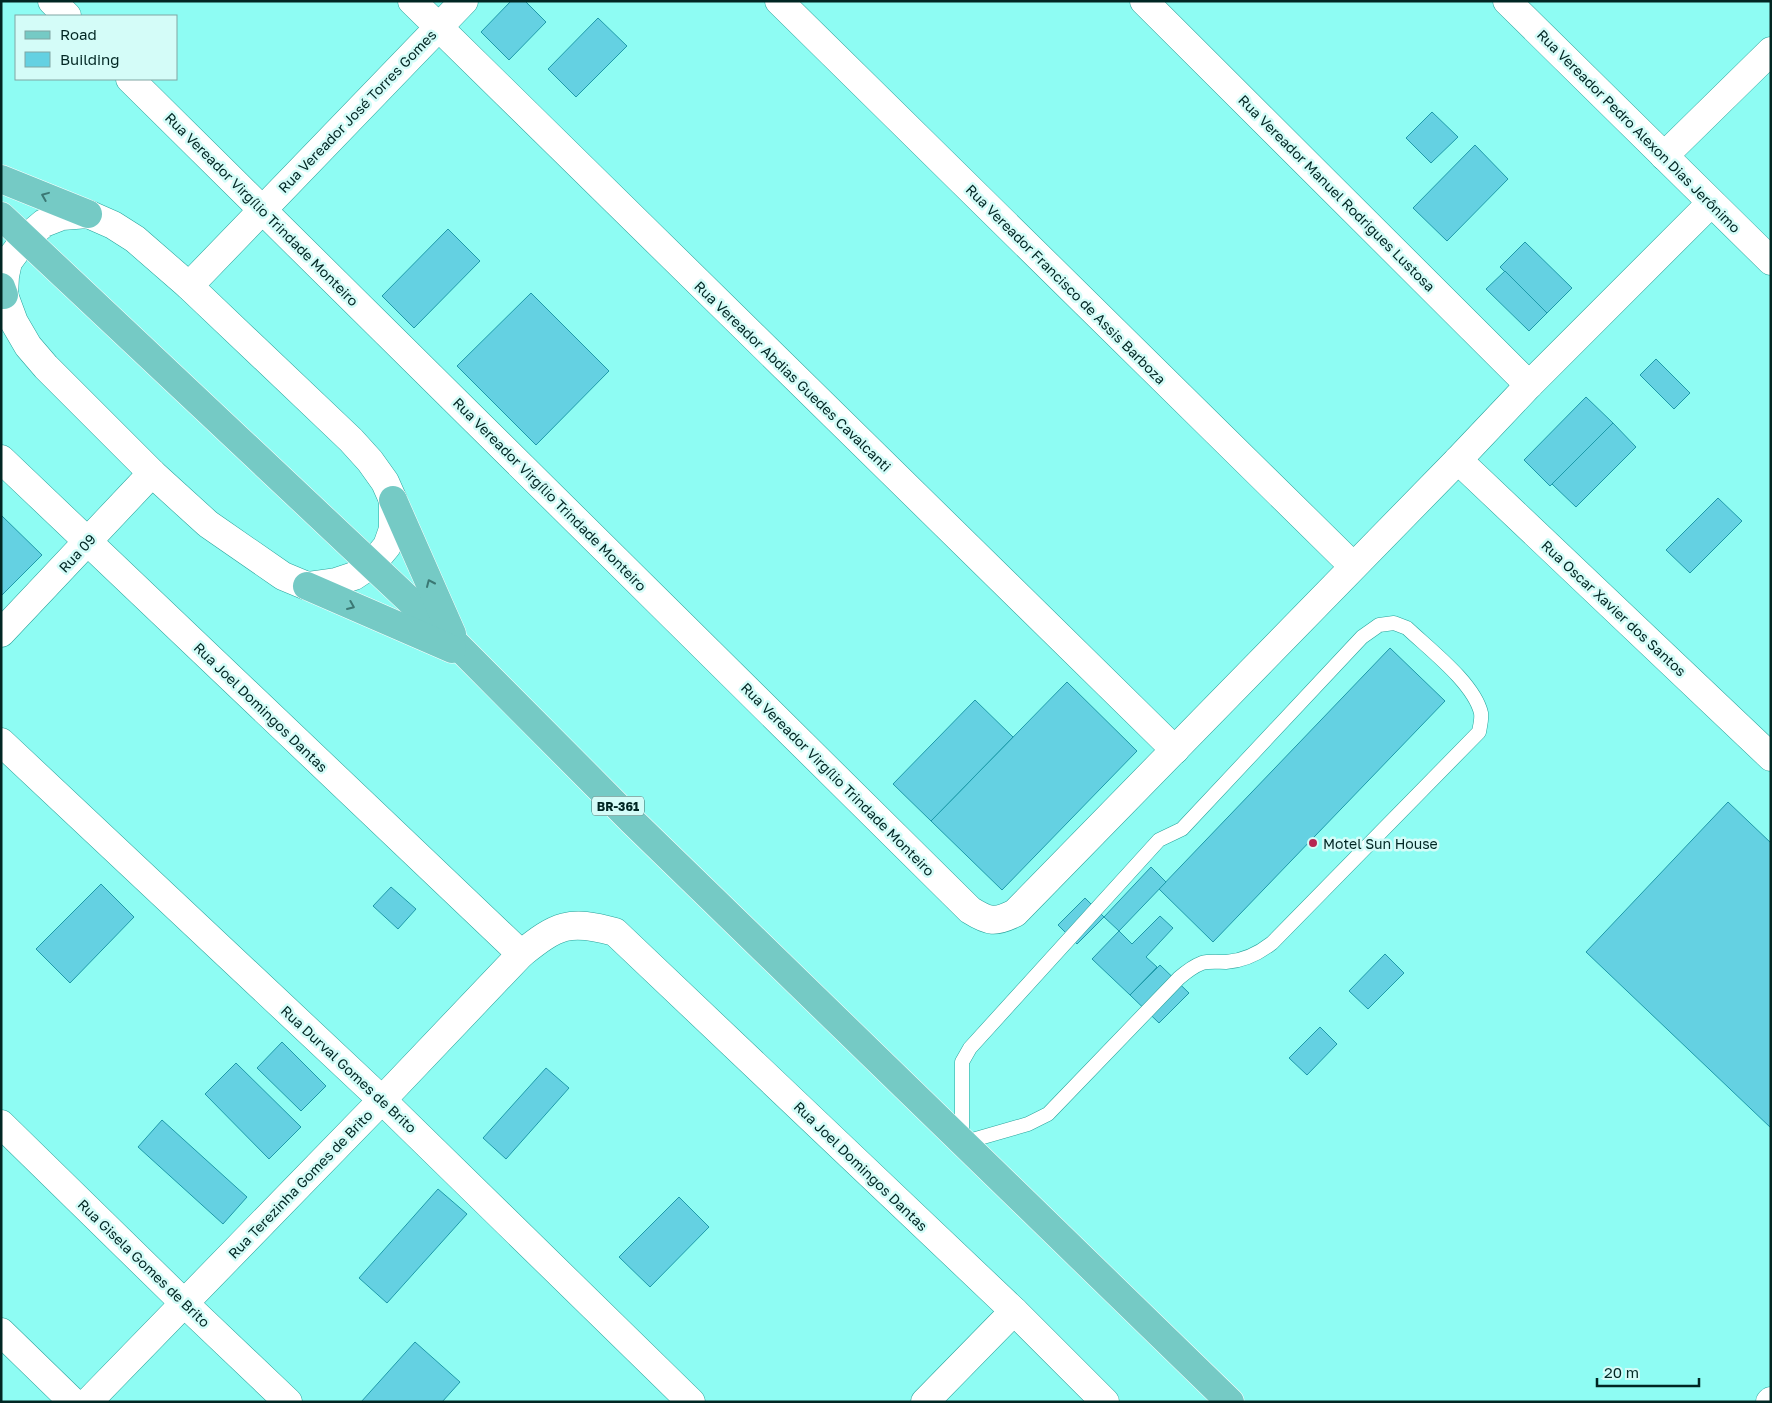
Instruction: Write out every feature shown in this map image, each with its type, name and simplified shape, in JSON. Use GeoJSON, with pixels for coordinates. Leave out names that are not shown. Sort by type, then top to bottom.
{"type":"FeatureCollection","features":[{"type":"Feature","properties":{"kind":"main road"},"geometry":{"type":"LineString","coordinates":[[1,179],[88,214]]}},
{"type":"Feature","properties":{"kind":"main road","name":"BR-361"},"geometry":{"type":"LineString","coordinates":[[1,216],[372,564],[632,821],[1230,1402]]}},
{"type":"Feature","properties":{"kind":"main road"},"geometry":{"type":"LineString","coordinates":[[393,500],[461,650]]}},
{"type":"Feature","properties":{"kind":"main road"},"geometry":{"type":"LineString","coordinates":[[306,586],[461,650]]}},
{"type":"Feature","properties":{"kind":"street"},"geometry":{"type":"LineString","coordinates":[[52,1],[66,15]]}},
{"type":"Feature","properties":{"kind":"street","name":"Rua Vereador Abdias Guedes Cavalcanti"},"geometry":{"type":"LineString","coordinates":[[412,1],[1175,750]]}},
{"type":"Feature","properties":{"kind":"street","name":"Rua Vereador José Torres Gomes"},"geometry":{"type":"LineString","coordinates":[[189,286],[464,1]]}},
{"type":"Feature","properties":{"kind":"street","name":"Rua Vereador Francisco de Assis Barboza"},"geometry":{"type":"LineString","coordinates":[[779,1],[1353,566]]}},
{"type":"Feature","properties":{"kind":"street","name":"Rua Vereador Manuel Rodrigues Lustosa"},"geometry":{"type":"LineString","coordinates":[[1144,1],[1529,385]]}},
{"type":"Feature","properties":{"kind":"street","name":"Rua Vereador Pedro Alexon Dias Jerônimo"},"geometry":{"type":"LineString","coordinates":[[1507,1],[1771,261]]}},
{"type":"Feature","properties":{"kind":"street"},"geometry":{"type":"LineString","coordinates":[[1664,156],[1771,51]]}},
{"type":"Feature","properties":{"kind":"street","name":"Rua Vereador Virgílio Trindade Monteiro"},"geometry":{"type":"LineString","coordinates":[[131,80],[970,910],[986,920],[1001,920],[1015,913],[1175,750]]}},
{"type":"Feature","properties":{"kind":"street"},"geometry":{"type":"LineString","coordinates":[[1175,750],[1529,385],[1711,203]]}},
{"type":"Feature","properties":{"kind":"street"},"geometry":{"type":"LineString","coordinates":[[88,214],[113,225],[135,239],[189,286],[351,440],[370,461],[386,482],[393,500],[393,529],[387,546],[372,564],[354,576],[336,582],[306,586],[283,576],[208,524],[152,473],[46,367],[28,346],[14,322],[3,291],[8,262],[26,239],[44,223],[62,216],[88,214]]}},
{"type":"Feature","properties":{"kind":"street","name":"Rua Joel Domingos Dantas"},"geometry":{"type":"LineString","coordinates":[[1,459],[521,954]]}},
{"type":"Feature","properties":{"kind":"street","name":"Rua Oscar Xavier dos Santos"},"geometry":{"type":"LineString","coordinates":[[1458,460],[1771,757]]}},
{"type":"Feature","properties":{"kind":"street","name":"Rua 09"},"geometry":{"type":"LineString","coordinates":[[1,633],[152,473]]}},
{"type":"Feature","properties":{"kind":"street","name":"Rua Durval Gomes de Brito"},"geometry":{"type":"LineString","coordinates":[[1,742],[382,1100],[691,1402]]}},
{"type":"Feature","properties":{"kind":"street","name":"Rua Terezinha Gomes de Brito"},"geometry":{"type":"LineString","coordinates":[[88,1402],[382,1100],[521,954],[545,934],[569,925],[592,925],[615,932]]}},
{"type":"Feature","properties":{"kind":"street","name":"Rua Joel Domingos Dantas"},"geometry":{"type":"LineString","coordinates":[[615,932],[1106,1402]]}},
{"type":"Feature","properties":{"kind":"street","name":"Rua Gisela Gomes de Brito"},"geometry":{"type":"LineString","coordinates":[[1,1124],[288,1402]]}},
{"type":"Feature","properties":{"kind":"street"},"geometry":{"type":"LineString","coordinates":[[925,1402],[1014,1312]]}},
{"type":"Feature","properties":{"kind":"street"},"geometry":{"type":"LineString","coordinates":[[1,1332],[73,1402]]}},
{"type":"Feature","properties":{"kind":"lane"},"geometry":{"type":"LineString","coordinates":[[1394,622],[1407,628],[1468,686],[1477,700],[1482,715],[1479,732],[1272,943],[1262,951],[1247,958],[1204,963],[1191,969],[1179,978],[1048,1114],[1028,1124],[962,1143],[962,1062],[970,1048],[1159,840],[1182,829],[1362,636],[1380,626],[1394,622]]}},
{"type":"Feature","properties":{"kind":"building"},"geometry":{"type":"Polygon","coordinates":[[[511,1],[525,1],[546,22],[509,60],[481,32],[511,1]]]}},
{"type":"Feature","properties":{"kind":"building"},"geometry":{"type":"Polygon","coordinates":[[[598,18],[627,46],[576,97],[548,69],[598,18]]]}},
{"type":"Feature","properties":{"kind":"building"},"geometry":{"type":"Polygon","coordinates":[[[1432,112],[1458,137],[1431,163],[1406,138],[1432,112]]]}},
{"type":"Feature","properties":{"kind":"building"},"geometry":{"type":"Polygon","coordinates":[[[1475,145],[1508,179],[1447,241],[1413,208],[1475,145]]]}},
{"type":"Feature","properties":{"kind":"building"},"geometry":{"type":"Polygon","coordinates":[[[448,229],[480,261],[414,328],[382,296],[448,229]]]}},
{"type":"Feature","properties":{"kind":"building"},"geometry":{"type":"Polygon","coordinates":[[[1525,242],[1572,288],[1547,313],[1500,267],[1525,242]]]}},
{"type":"Feature","properties":{"kind":"building"},"geometry":{"type":"Polygon","coordinates":[[[1505,271],[1547,313],[1529,331],[1486,289],[1505,271]]]}},
{"type":"Feature","properties":{"kind":"building"},"geometry":{"type":"Polygon","coordinates":[[[531,293],[609,371],[536,445],[457,366],[531,293]]]}},
{"type":"Feature","properties":{"kind":"building"},"geometry":{"type":"Polygon","coordinates":[[[1656,359],[1690,393],[1674,409],[1640,375],[1656,359]]]}},
{"type":"Feature","properties":{"kind":"building"},"geometry":{"type":"Polygon","coordinates":[[[1586,397],[1613,423],[1550,486],[1524,460],[1586,397]]]}},
{"type":"Feature","properties":{"kind":"building"},"geometry":{"type":"Polygon","coordinates":[[[1613,423],[1636,447],[1576,507],[1552,484],[1613,423]]]}},
{"type":"Feature","properties":{"kind":"building"},"geometry":{"type":"Polygon","coordinates":[[[1718,498],[1742,521],[1690,573],[1666,550],[1718,498]]]}},
{"type":"Feature","properties":{"kind":"building"},"geometry":{"type":"Polygon","coordinates":[[[1,515],[42,555],[1,596],[1,515]]]}},
{"type":"Feature","properties":{"kind":"building"},"geometry":{"type":"Polygon","coordinates":[[[1390,648],[1445,701],[1213,942],[1159,889],[1390,648]]]}},
{"type":"Feature","properties":{"kind":"building"},"geometry":{"type":"Polygon","coordinates":[[[1067,682],[1137,751],[1002,890],[931,821],[1067,682]]]}},
{"type":"Feature","properties":{"kind":"building"},"geometry":{"type":"Polygon","coordinates":[[[975,700],[1013,737],[931,821],[893,784],[975,700]]]}},
{"type":"Feature","properties":{"kind":"building"},"geometry":{"type":"Polygon","coordinates":[[[1728,802],[1771,843],[1771,1128],[1586,952],[1728,802]]]}},
{"type":"Feature","properties":{"kind":"building"},"geometry":{"type":"Polygon","coordinates":[[[1151,867],[1166,882],[1119,931],[1104,917],[1151,867]]]}},
{"type":"Feature","properties":{"kind":"building"},"geometry":{"type":"Polygon","coordinates":[[[101,884],[134,917],[70,983],[36,949],[101,884]]]}},
{"type":"Feature","properties":{"kind":"building"},"geometry":{"type":"Polygon","coordinates":[[[391,887],[416,909],[398,929],[373,906],[391,887]]]}},
{"type":"Feature","properties":{"kind":"building"},"geometry":{"type":"Polygon","coordinates":[[[1085,898],[1104,917],[1077,944],[1058,925],[1085,898]]]}},
{"type":"Feature","properties":{"kind":"building"},"geometry":{"type":"Polygon","coordinates":[[[1160,916],[1173,928],[1146,957],[1157,967],[1130,995],[1092,959],[1119,931],[1132,944],[1160,916]]]}},
{"type":"Feature","properties":{"kind":"building"},"geometry":{"type":"Polygon","coordinates":[[[1385,954],[1404,973],[1368,1009],[1349,991],[1385,954]]]}},
{"type":"Feature","properties":{"kind":"building"},"geometry":{"type":"Polygon","coordinates":[[[1160,965],[1189,993],[1159,1023],[1130,995],[1160,965]]]}},
{"type":"Feature","properties":{"kind":"building"},"geometry":{"type":"Polygon","coordinates":[[[1320,1027],[1337,1044],[1307,1075],[1289,1058],[1320,1027]]]}},
{"type":"Feature","properties":{"kind":"building"},"geometry":{"type":"Polygon","coordinates":[[[282,1042],[326,1086],[301,1111],[257,1068],[282,1042]]]}},
{"type":"Feature","properties":{"kind":"building"},"geometry":{"type":"Polygon","coordinates":[[[236,1063],[301,1127],[269,1159],[205,1094],[236,1063]]]}},
{"type":"Feature","properties":{"kind":"building"},"geometry":{"type":"Polygon","coordinates":[[[546,1068],[569,1088],[506,1159],[483,1138],[546,1068]]]}},
{"type":"Feature","properties":{"kind":"building"},"geometry":{"type":"Polygon","coordinates":[[[162,1120],[247,1197],[223,1224],[138,1147],[162,1120]]]}},
{"type":"Feature","properties":{"kind":"building"},"geometry":{"type":"Polygon","coordinates":[[[438,1189],[467,1214],[387,1303],[359,1278],[438,1189]]]}},
{"type":"Feature","properties":{"kind":"building"},"geometry":{"type":"Polygon","coordinates":[[[679,1197],[709,1227],[650,1287],[619,1257],[679,1197]]]}},
{"type":"Feature","properties":{"kind":"building"},"geometry":{"type":"Polygon","coordinates":[[[415,1342],[460,1382],[442,1402],[361,1402],[415,1342]]]}},
{"type":"Feature","properties":{"kind":"place","name":"Motel Sun House"},"geometry":{"type":"Point","coordinates":[1313,843]}}]}
